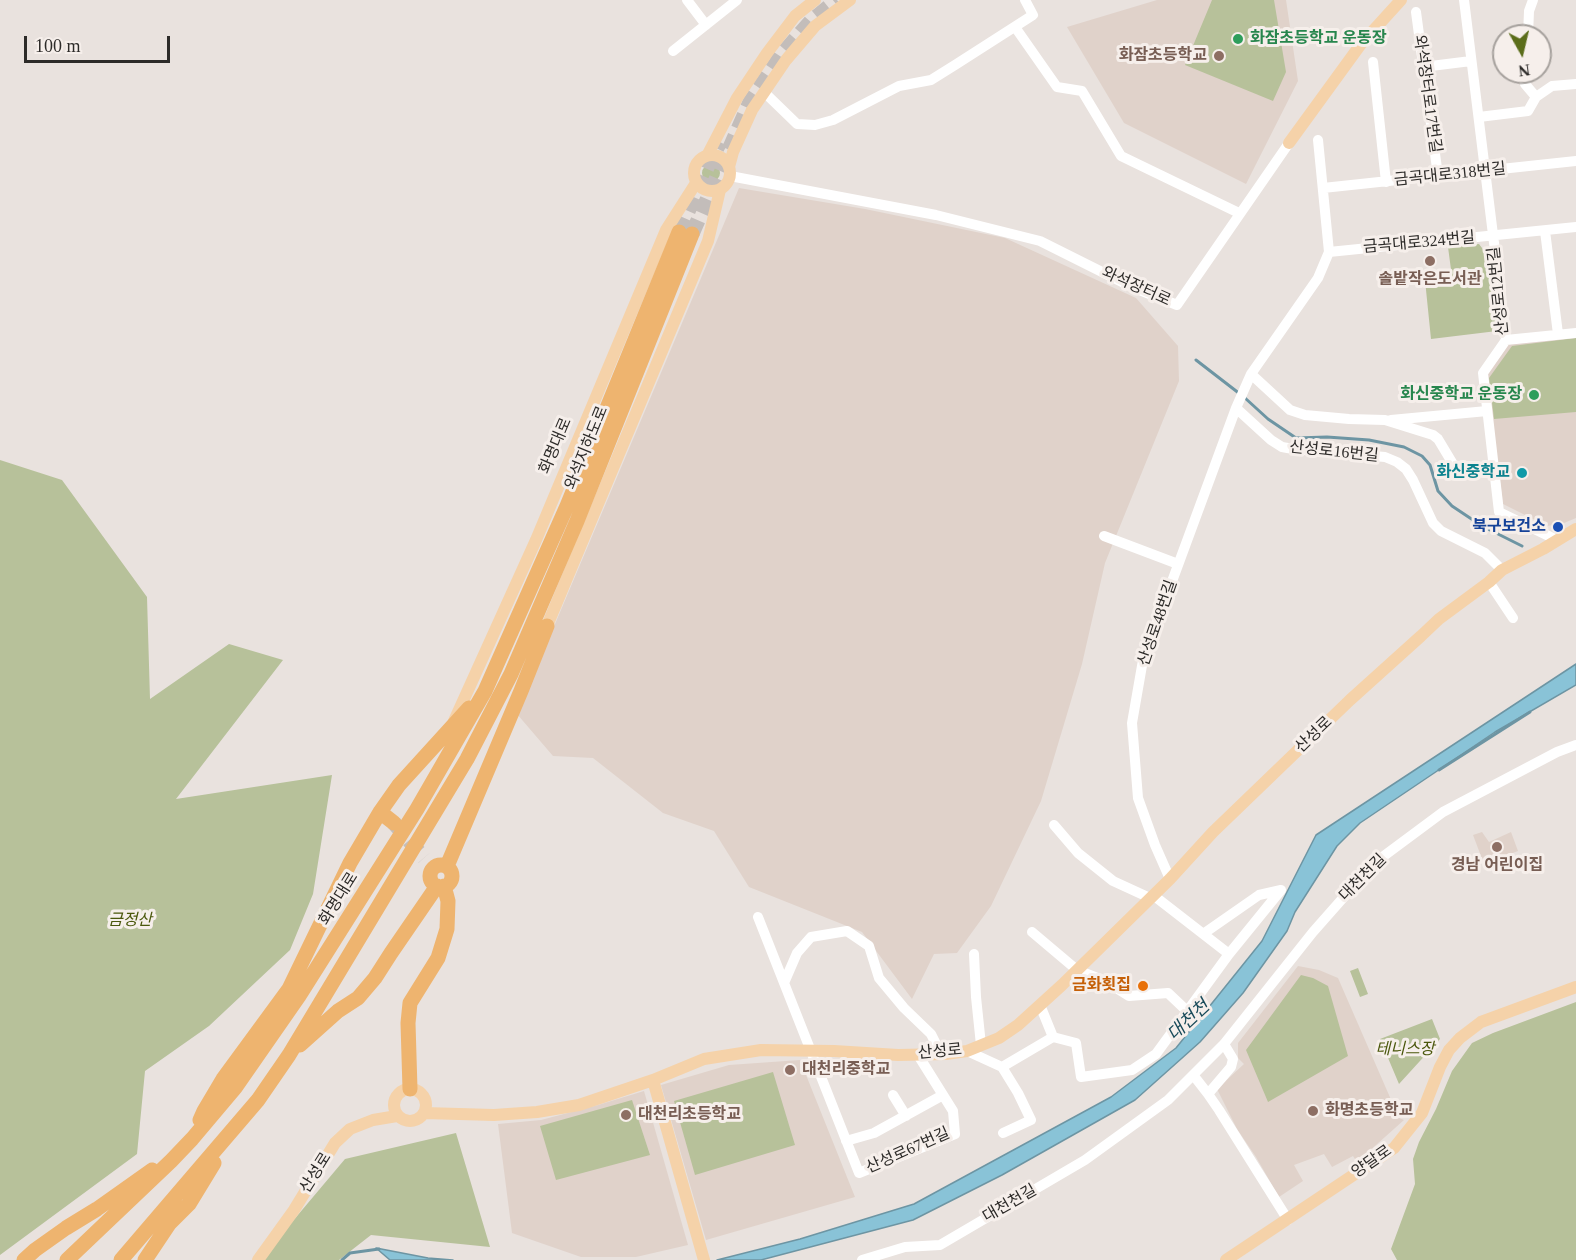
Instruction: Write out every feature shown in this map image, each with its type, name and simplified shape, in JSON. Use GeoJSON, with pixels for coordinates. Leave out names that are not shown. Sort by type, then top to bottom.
{"type":"FeatureCollection","features":[{"type":"Feature","properties":{"kind":"highway","name":"와석지하도로"},"geometry":{"type":"LineString","coordinates":[[511,674],[577,521],[685,233],[567,506]]}},
{"type":"Feature","properties":{"kind":"highway","name":"화명대로"},"geometry":{"type":"LineString","coordinates":[[67,1260],[192,1139],[235,1088],[299,996],[417,808],[485,691],[567,506]]}},
{"type":"Feature","properties":{"kind":"highway"},"geometry":{"type":"LineString","coordinates":[[121,1260],[258,1100],[289,1054],[467,759],[511,674],[547,626]]}},
{"type":"Feature","properties":{"kind":"highway"},"geometry":{"type":"LineString","coordinates":[[289,1054],[338,1011],[358,998],[441,886],[450,882],[451,872],[435,864],[521,691],[547,626]]}},
{"type":"Feature","properties":{"kind":"highway"},"geometry":{"type":"LineString","coordinates":[[192,1139],[204,1111],[223,1079],[289,989],[350,863],[380,812],[399,785],[485,691]]}},
{"type":"Feature","properties":{"kind":"highway"},"geometry":{"type":"LineString","coordinates":[[380,812],[394,823]]}},
{"type":"Feature","properties":{"kind":"highway"},"geometry":{"type":"LineString","coordinates":[[410,1089],[408,1023],[410,1003],[438,958],[447,929],[448,901],[441,886]]}},
{"type":"Feature","properties":{"kind":"highway"},"geometry":{"type":"LineString","coordinates":[[420,913],[431,905],[448,911]]}},
{"type":"Feature","properties":{"kind":"highway"},"geometry":{"type":"LineString","coordinates":[[145,1260],[169,1224],[189,1204],[222,1150],[226,1138]]}},
{"type":"Feature","properties":{"kind":"highway"},"geometry":{"type":"LineString","coordinates":[[24,1260],[148,1172],[171,1161]]}},
{"type":"Feature","properties":{"kind":"main road"},"geometry":{"type":"LineString","coordinates":[[815,0],[795,16],[767,52],[737,98],[708,154],[699,159],[694,166],[693,175],[696,183],[702,189],[711,192],[720,190],[727,184],[733,152],[752,110],[764,92],[786,60],[815,26],[850,0]]}},
{"type":"Feature","properties":{"kind":"main road","name":"와석장터로"},"geometry":{"type":"LineString","coordinates":[[1289,143],[1361,44],[1401,0]]}},
{"type":"Feature","properties":{"kind":"main road"},"geometry":{"type":"LineString","coordinates":[[708,154],[724,159],[730,171]]}},
{"type":"Feature","properties":{"kind":"main road","name":"화명대로"},"geometry":{"type":"LineString","coordinates":[[452,726],[536,540],[666,230],[696,183]]}},
{"type":"Feature","properties":{"kind":"main road"},"geometry":{"type":"LineString","coordinates":[[547,626],[708,241],[720,190]]}},
{"type":"Feature","properties":{"kind":"main road","name":"산성로"},"geometry":{"type":"LineString","coordinates":[[424,1113],[494,1115],[537,1112],[579,1105],[704,1059],[761,1050],[898,1055],[941,1054],[967,1051],[999,1038],[1018,1025],[1077,970],[1170,879],[1213,832],[1350,700],[1439,619],[1502,570],[1576,529]]}},
{"type":"Feature","properties":{"kind":"main road","name":"양달로"},"geometry":{"type":"LineString","coordinates":[[1226,1260],[1394,1148],[1422,1113],[1440,1067],[1449,1050],[1460,1038],[1481,1022],[1576,987]]}},
{"type":"Feature","properties":{"kind":"main road"},"geometry":{"type":"LineString","coordinates":[[652,1080],[703,1256]]}},
{"type":"Feature","properties":{"kind":"main road"},"geometry":{"type":"LineString","coordinates":[[404,1090],[416,1090],[424,1097],[426,1108],[424,1113],[411,1122],[401,1119],[397,1116],[393,1106],[396,1096],[404,1090]]}},
{"type":"Feature","properties":{"kind":"main road","name":"산성로"},"geometry":{"type":"LineString","coordinates":[[258,1260],[294,1210],[335,1143],[350,1129],[373,1120],[397,1116]]}},
{"type":"Feature","properties":{"kind":"street"},"geometry":{"type":"LineString","coordinates":[[687,0],[706,25]]}},
{"type":"Feature","properties":{"kind":"street"},"geometry":{"type":"LineString","coordinates":[[673,51],[737,0]]}},
{"type":"Feature","properties":{"kind":"street"},"geometry":{"type":"LineString","coordinates":[[764,92],[797,124],[815,125],[833,120],[899,86],[931,80],[1033,15],[1025,0]]}},
{"type":"Feature","properties":{"kind":"street","name":"산성로12번길"},"geometry":{"type":"LineString","coordinates":[[1464,0],[1506,340],[1483,373],[1499,512],[1557,540]]}},
{"type":"Feature","properties":{"kind":"street"},"geometry":{"type":"LineString","coordinates":[[1528,24],[1529,11],[1533,0]]}},
{"type":"Feature","properties":{"kind":"street","name":"와석장터로17번길"},"geometry":{"type":"LineString","coordinates":[[1416,12],[1438,176]]}},
{"type":"Feature","properties":{"kind":"street"},"geometry":{"type":"LineString","coordinates":[[1015,27],[1057,87],[1082,91],[1121,156],[1239,213]]}},
{"type":"Feature","properties":{"kind":"street"},"geometry":{"type":"LineString","coordinates":[[1423,67],[1471,61]]}},
{"type":"Feature","properties":{"kind":"street"},"geometry":{"type":"LineString","coordinates":[[1373,62],[1386,182]]}},
{"type":"Feature","properties":{"kind":"street"},"geometry":{"type":"LineString","coordinates":[[1526,84],[1536,97]]}},
{"type":"Feature","properties":{"kind":"street"},"geometry":{"type":"LineString","coordinates":[[1479,117],[1528,111],[1536,97],[1552,86],[1576,84]]}},
{"type":"Feature","properties":{"kind":"street"},"geometry":{"type":"LineString","coordinates":[[1318,140],[1329,252]]}},
{"type":"Feature","properties":{"kind":"street","name":"와석장터로"},"geometry":{"type":"LineString","coordinates":[[730,171],[936,215],[1040,241],[1132,287],[1176,305],[1289,143]]}},
{"type":"Feature","properties":{"kind":"street","name":"금곡대로318번길"},"geometry":{"type":"LineString","coordinates":[[1323,188],[1576,161]]}},
{"type":"Feature","properties":{"kind":"street","name":"금곡대로324번길"},"geometry":{"type":"LineString","coordinates":[[1329,252],[1576,227]]}},
{"type":"Feature","properties":{"kind":"street"},"geometry":{"type":"LineString","coordinates":[[1545,231],[1558,334]]}},
{"type":"Feature","properties":{"kind":"street","name":"산성로48번길"},"geometry":{"type":"LineString","coordinates":[[1170,879],[1138,798],[1132,723],[1143,660],[1236,408],[1251,374],[1318,278],[1329,252]]}},
{"type":"Feature","properties":{"kind":"street"},"geometry":{"type":"LineString","coordinates":[[1506,340],[1576,333]]}},
{"type":"Feature","properties":{"kind":"street"},"geometry":{"type":"LineString","coordinates":[[1251,374],[1290,410],[1305,415],[1385,420],[1487,411]]}},
{"type":"Feature","properties":{"kind":"street","name":"산성로16번길"},"geometry":{"type":"LineString","coordinates":[[1236,408],[1282,447],[1385,457],[1397,462],[1406,469],[1413,480],[1433,523],[1442,531],[1485,553],[1502,570]]}},
{"type":"Feature","properties":{"kind":"street"},"geometry":{"type":"LineString","coordinates":[[1385,420],[1433,435],[1456,469],[1493,466]]}},
{"type":"Feature","properties":{"kind":"street"},"geometry":{"type":"LineString","coordinates":[[1104,536],[1178,564]]}},
{"type":"Feature","properties":{"kind":"street"},"geometry":{"type":"LineString","coordinates":[[1489,582],[1513,618]]}},
{"type":"Feature","properties":{"kind":"street","name":"대천천길"},"geometry":{"type":"LineString","coordinates":[[862,1260],[905,1247],[940,1245],[1085,1160],[1168,1100],[1194,1076],[1224,1044],[1313,932],[1373,864],[1443,812],[1557,753],[1575,749]]}},
{"type":"Feature","properties":{"kind":"street"},"geometry":{"type":"LineString","coordinates":[[1054,825],[1078,853],[1113,881],[1151,896],[1229,954]]}},
{"type":"Feature","properties":{"kind":"street"},"geometry":{"type":"LineString","coordinates":[[1002,1067],[1053,1037],[1076,1043],[1081,1077],[1132,1070],[1156,1054],[1229,954],[1281,890],[1259,895],[1203,934]]}},
{"type":"Feature","properties":{"kind":"street"},"geometry":{"type":"LineString","coordinates":[[758,916],[846,1141]]}},
{"type":"Feature","properties":{"kind":"street"},"geometry":{"type":"LineString","coordinates":[[784,983],[797,953],[811,937],[847,931],[869,946],[879,978],[904,1008],[932,1034],[941,1054]]}},
{"type":"Feature","properties":{"kind":"street"},"geometry":{"type":"LineString","coordinates":[[1032,932],[1077,970],[1105,981],[1129,996],[1168,993],[1187,1011]]}},
{"type":"Feature","properties":{"kind":"street"},"geometry":{"type":"LineString","coordinates":[[974,954],[981,1045]]}},
{"type":"Feature","properties":{"kind":"street"},"geometry":{"type":"LineString","coordinates":[[1040,1005],[1053,1037]]}},
{"type":"Feature","properties":{"kind":"street"},"geometry":{"type":"LineString","coordinates":[[1208,1094],[1232,1066],[1233,1059],[1224,1044]]}},
{"type":"Feature","properties":{"kind":"street"},"geometry":{"type":"LineString","coordinates":[[967,1051],[1002,1067],[1031,1120],[1004,1133]]}},
{"type":"Feature","properties":{"kind":"street","name":"산성로67번길"},"geometry":{"type":"LineString","coordinates":[[918,1055],[943,1095],[953,1112],[955,1134],[859,1173],[846,1141],[874,1133],[943,1095]]}},
{"type":"Feature","properties":{"kind":"street"},"geometry":{"type":"LineString","coordinates":[[1194,1076],[1220,1110],[1288,1220]]}},
{"type":"Feature","properties":{"kind":"street","name":"산성로67번길"},"geometry":{"type":"LineString","coordinates":[[893,1095],[906,1116]]}},
{"type":"Feature","properties":{"kind":"shaded area","name":"화잠초등학교"},"geometry":{"type":"Polygon","coordinates":[[[1157,0],[1286,0],[1298,81],[1246,184],[1124,123],[1067,27],[1157,0]]]}},
{"type":"Feature","properties":{"kind":"shaded area"},"geometry":{"type":"Polygon","coordinates":[[[739,188],[865,209],[1005,238],[1136,298],[1178,346],[1179,381],[1105,563],[1082,664],[1041,801],[991,906],[957,953],[934,954],[912,999],[862,932],[749,887],[714,831],[663,813],[593,758],[553,756],[517,714],[739,188]]]}},
{"type":"Feature","properties":{"kind":"shaded area"},"geometry":{"type":"Polygon","coordinates":[[[1576,337],[1576,518],[1547,526],[1503,504],[1486,375],[1507,344],[1576,337]]]}},
{"type":"Feature","properties":{"kind":"shaded area","name":"경남 어린이집"},"geometry":{"type":"Polygon","coordinates":[[[1482,832],[1489,842],[1511,832],[1518,851],[1484,864],[1473,835],[1482,832]]]}},
{"type":"Feature","properties":{"kind":"shaded area","name":"화명초등학교"},"geometry":{"type":"Polygon","coordinates":[[[1298,966],[1319,970],[1338,978],[1399,1118],[1404,1120],[1357,1162],[1353,1156],[1332,1167],[1324,1154],[1294,1165],[1303,1181],[1279,1197],[1237,1129],[1217,1089],[1244,1064],[1238,1058],[1238,1043],[1298,966]]]}},
{"type":"Feature","properties":{"kind":"shaded area","name":"대천리중학교"},"geometry":{"type":"Polygon","coordinates":[[[800,1060],[855,1197],[706,1240],[661,1085],[729,1065],[800,1060]]]}},
{"type":"Feature","properties":{"kind":"shaded area","name":"대천리초등학교"},"geometry":{"type":"Polygon","coordinates":[[[644,1091],[688,1245],[636,1257],[581,1257],[512,1233],[498,1124],[541,1120],[644,1091]]]}},
{"type":"Feature","properties":{"kind":"green space","name":"화잠초등학교 운동장"},"geometry":{"type":"Polygon","coordinates":[[[1212,0],[1274,0],[1286,72],[1273,101],[1185,65],[1212,0]]]}},
{"type":"Feature","properties":{"kind":"green space"},"geometry":{"type":"Polygon","coordinates":[[[711,164],[717,167],[720,173],[717,179],[711,182],[705,179],[702,173],[705,167],[711,164]]]}},
{"type":"Feature","properties":{"kind":"green space"},"geometry":{"type":"Polygon","coordinates":[[[1479,244],[1488,256],[1497,331],[1431,339],[1425,280],[1452,277],[1448,247],[1479,244]]]}},
{"type":"Feature","properties":{"kind":"green space","name":"화신중학교 운동장"},"geometry":{"type":"Polygon","coordinates":[[[1576,338],[1576,412],[1494,419],[1489,378],[1512,346],[1576,338]]]}},
{"type":"Feature","properties":{"kind":"green space","name":"금정산"},"geometry":{"type":"Polygon","coordinates":[[[0,460],[62,480],[147,597],[150,699],[229,644],[283,660],[176,799],[332,775],[313,894],[290,950],[209,1026],[145,1071],[137,1154],[0,1255],[0,460]]]}},
{"type":"Feature","properties":{"kind":"green space"},"geometry":{"type":"Polygon","coordinates":[[[1358,968],[1368,994],[1360,997],[1350,971],[1358,968]]]}},
{"type":"Feature","properties":{"kind":"green space"},"geometry":{"type":"Polygon","coordinates":[[[1301,975],[1328,986],[1348,1056],[1268,1102],[1246,1050],[1301,975]]]}},
{"type":"Feature","properties":{"kind":"green space"},"geometry":{"type":"Polygon","coordinates":[[[1576,1002],[1576,1260],[1397,1260],[1391,1249],[1415,1184],[1413,1159],[1452,1071],[1472,1043],[1576,1002]]]}},
{"type":"Feature","properties":{"kind":"green space","name":"테니스장"},"geometry":{"type":"Polygon","coordinates":[[[1432,1019],[1440,1039],[1399,1084],[1380,1039],[1432,1019]]]}},
{"type":"Feature","properties":{"kind":"green space"},"geometry":{"type":"Polygon","coordinates":[[[773,1072],[795,1145],[695,1175],[674,1101],[773,1072]]]}},
{"type":"Feature","properties":{"kind":"green space"},"geometry":{"type":"Polygon","coordinates":[[[632,1100],[650,1155],[556,1180],[540,1126],[632,1100]]]}},
{"type":"Feature","properties":{"kind":"green space"},"geometry":{"type":"Polygon","coordinates":[[[456,1133],[490,1247],[371,1235],[339,1260],[260,1260],[345,1159],[456,1133]]]}},
{"type":"Feature","properties":{"kind":"water","name":"대천천"},"geometry":{"type":"Polygon","coordinates":[[[1576,664],[1576,685],[1495,732],[1360,823],[1337,846],[1295,912],[1287,931],[1243,993],[1200,1042],[1135,1100],[1002,1175],[913,1220],[761,1260],[717,1260],[800,1239],[914,1204],[1111,1097],[1176,1048],[1262,941],[1316,835],[1576,664]]]}},
{"type":"Feature","properties":{"kind":"water"},"geometry":{"type":"Polygon","coordinates":[[[376,1248],[428,1258],[453,1260],[390,1260],[376,1248]]]}},
{"type":"Feature","properties":{"kind":"waterway"},"geometry":{"type":"LineString","coordinates":[[1196,360],[1240,394]]}},
{"type":"Feature","properties":{"kind":"waterway"},"geometry":{"type":"LineString","coordinates":[[1245,398],[1268,419],[1296,438],[1327,437],[1369,440],[1404,447],[1422,456],[1430,465],[1438,491],[1452,506],[1482,526],[1522,546]]}},
{"type":"Feature","properties":{"kind":"waterway","name":"대천천"},"geometry":{"type":"LineString","coordinates":[[1439,770],[1530,712]]}},
{"type":"Feature","properties":{"kind":"waterway","name":"대천천"},"geometry":{"type":"LineString","coordinates":[[342,1260],[350,1253],[379,1249]]}},
{"type":"Feature","properties":{"kind":"tunnel"},"geometry":{"type":"LineString","coordinates":[[692,234],[750,102],[782,54],[811,21],[837,0]]}},
{"type":"Feature","properties":{"kind":"tunnel"},"geometry":{"type":"LineString","coordinates":[[679,232],[720,142]]}},
{"type":"Feature","properties":{"kind":"tunnel"},"geometry":{"type":"LineString","coordinates":[[394,823],[424,858]]}},
{"type":"Feature","properties":{"kind":"place","name":"화잠초등학교 운동장"},"geometry":{"type":"Point","coordinates":[1238,39]}},
{"type":"Feature","properties":{"kind":"place","name":"화잠초등학교"},"geometry":{"type":"Point","coordinates":[1219,56]}},
{"type":"Feature","properties":{"kind":"place","name":"솔밭작은도서관"},"geometry":{"type":"Point","coordinates":[1430,261]}},
{"type":"Feature","properties":{"kind":"place","name":"화신중학교 운동장"},"geometry":{"type":"Point","coordinates":[1534,395]}},
{"type":"Feature","properties":{"kind":"place","name":"화신중학교"},"geometry":{"type":"Point","coordinates":[1522,473]}},
{"type":"Feature","properties":{"kind":"place","name":"북구보건소"},"geometry":{"type":"Point","coordinates":[1558,527]}},
{"type":"Feature","properties":{"kind":"place","name":"경남 어린이집"},"geometry":{"type":"Point","coordinates":[1497,847]}},
{"type":"Feature","properties":{"kind":"place","name":"금화횟집"},"geometry":{"type":"Point","coordinates":[1143,986]}},
{"type":"Feature","properties":{"kind":"place","name":"대천리중학교"},"geometry":{"type":"Point","coordinates":[790,1070]}},
{"type":"Feature","properties":{"kind":"place","name":"화명초등학교"},"geometry":{"type":"Point","coordinates":[1313,1111]}},
{"type":"Feature","properties":{"kind":"place","name":"대천리초등학교"},"geometry":{"type":"Point","coordinates":[626,1115]}}]}
